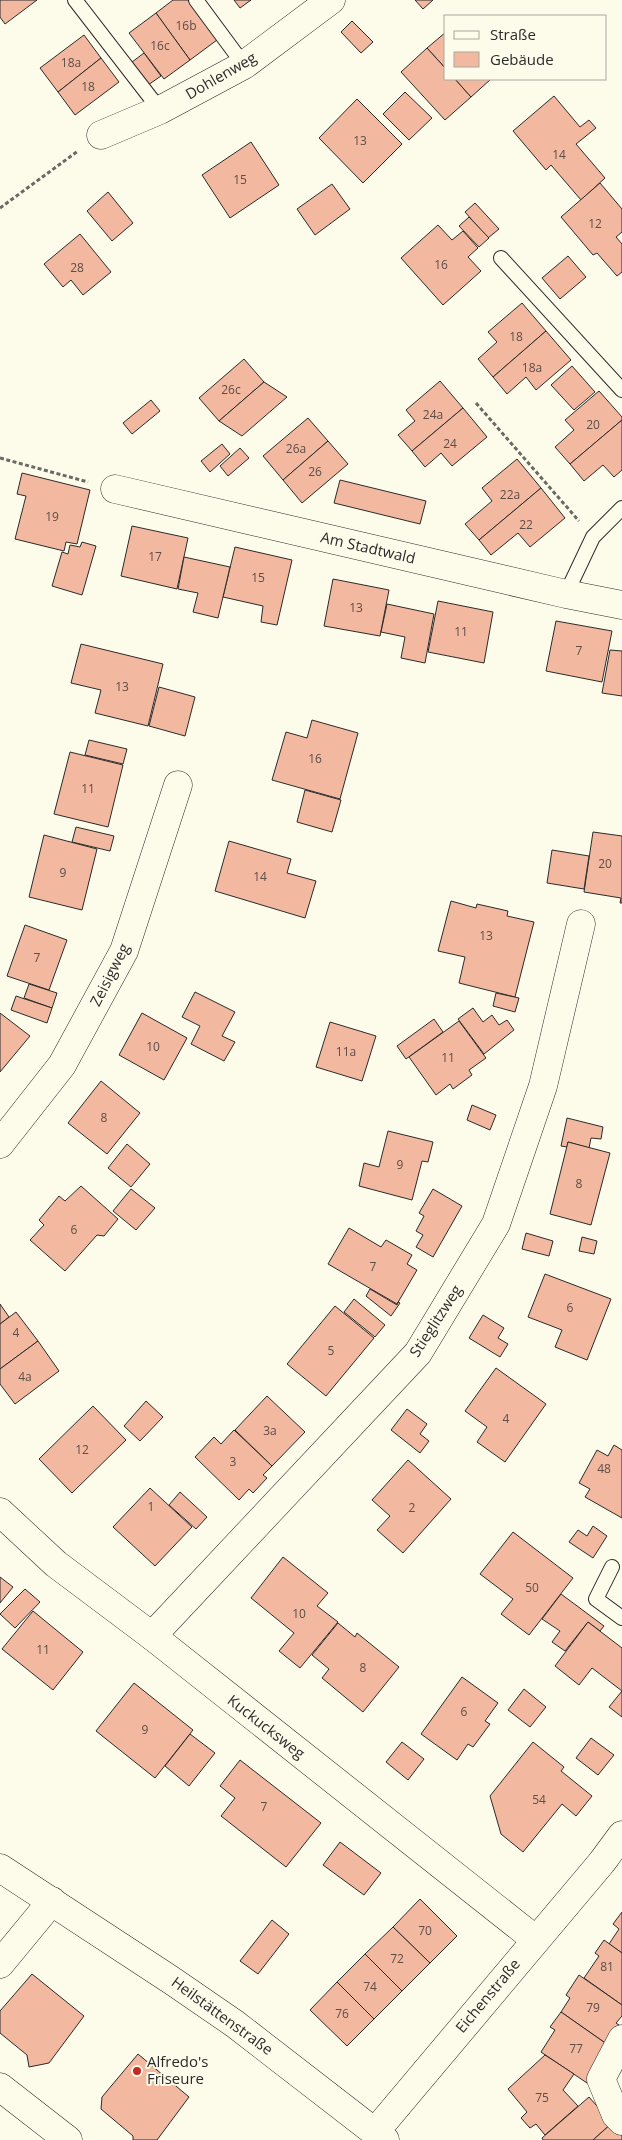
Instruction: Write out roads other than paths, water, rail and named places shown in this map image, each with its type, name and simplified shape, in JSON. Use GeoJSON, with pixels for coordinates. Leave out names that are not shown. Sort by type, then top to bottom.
{"type":"FeatureCollection","features":[{"type":"Feature","properties":{"kind":"street","name":"Dohlenweg"},"geometry":{"type":"LineString","coordinates":[[101,135],[160,110],[244,65],[331,0]]}},
{"type":"Feature","properties":{"kind":"street","name":"Am Stadtwald"},"geometry":{"type":"LineString","coordinates":[[115,489],[566,594],[622,605]]}},
{"type":"Feature","properties":{"kind":"street","name":"Zeisigweg"},"geometry":{"type":"LineString","coordinates":[[0,1144],[62,1065],[124,951],[178,785]]}},
{"type":"Feature","properties":{"kind":"street","name":"Stieglitzweg"},"geometry":{"type":"LineString","coordinates":[[152,1636],[418,1353],[492,1232],[543,1086],[581,924]]}},
{"type":"Feature","properties":{"kind":"street","name":"Kuckucksweg"},"geometry":{"type":"LineString","coordinates":[[0,1512],[56,1564],[152,1636],[536,1940]]}},
{"type":"Feature","properties":{"kind":"street","name":"Eichenstraße"},"geometry":{"type":"LineString","coordinates":[[377,2137],[536,1940],[612,1869],[622,1835]]}},
{"type":"Feature","properties":{"kind":"street","name":"Heilstättenstraße"},"geometry":{"type":"LineString","coordinates":[[0,1868],[235,2024],[377,2137]]}},
{"type":"Feature","properties":{"kind":"street"},"geometry":{"type":"LineString","coordinates":[[0,1964],[52,1901]]}},
{"type":"Feature","properties":{"kind":"street"},"geometry":{"type":"LineString","coordinates":[[622,2039],[602,2079],[616,2115],[622,2121]]}},
{"type":"Feature","properties":{"kind":"street"},"geometry":{"type":"LineString","coordinates":[[0,2087],[67,2140]]}},
{"type":"Feature","properties":{"kind":"lane"},"geometry":{"type":"LineString","coordinates":[[75,0],[160,110]]}},
{"type":"Feature","properties":{"kind":"lane"},"geometry":{"type":"LineString","coordinates":[[196,0],[244,65]]}},
{"type":"Feature","properties":{"kind":"lane"},"geometry":{"type":"LineString","coordinates":[[501,258],[622,390]]}},
{"type":"Feature","properties":{"kind":"lane"},"geometry":{"type":"LineString","coordinates":[[566,594],[593,537],[622,508]]}},
{"type":"Feature","properties":{"kind":"lane"},"geometry":{"type":"LineString","coordinates":[[612,1567],[596,1598],[622,1618]]}},
{"type":"Feature","properties":{"kind":"place","name":"Alfredo's Friseure"},"geometry":{"type":"Point","coordinates":[137,2071]}}]}
